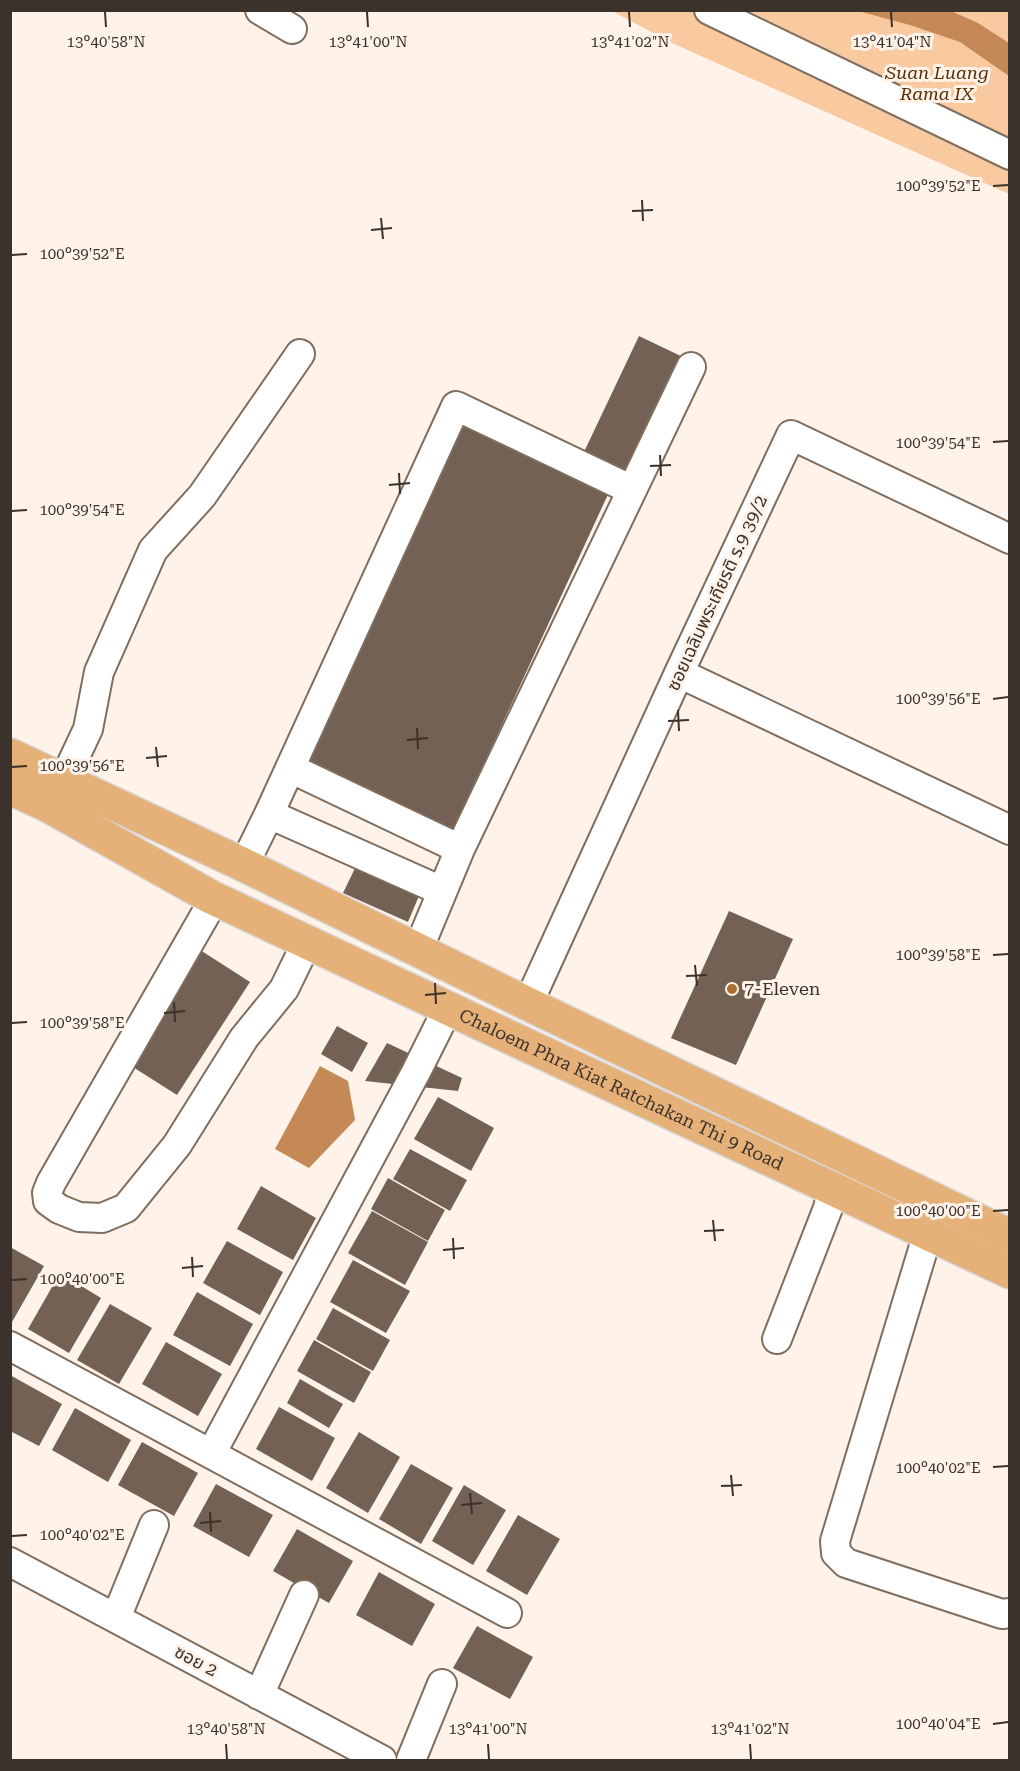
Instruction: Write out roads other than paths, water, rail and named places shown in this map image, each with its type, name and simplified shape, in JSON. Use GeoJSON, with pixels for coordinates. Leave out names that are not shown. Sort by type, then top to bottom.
{"type":"FeatureCollection","features":[{"type":"Feature","properties":{"kind":"main road","name":"Chaloem Phra Kiat Ratchakan Thi 9 Road"},"geometry":{"type":"LineString","coordinates":[[10,755],[244,865],[1010,1236]]}},
{"type":"Feature","properties":{"kind":"main road","name":"Chaloem Phra Kiat Ratchakan Thi 9 Road"},"geometry":{"type":"LineString","coordinates":[[10,788],[49,806],[211,897],[1010,1272]]}},
{"type":"Feature","properties":{"kind":"street"},"geometry":{"type":"LineString","coordinates":[[260,10],[292,29]]}},
{"type":"Feature","properties":{"kind":"street"},"geometry":{"type":"LineString","coordinates":[[709,10],[1010,155]]}},
{"type":"Feature","properties":{"kind":"street"},"geometry":{"type":"LineString","coordinates":[[64,780],[88,729],[99,672],[153,550],[202,496],[300,354]]}},
{"type":"Feature","properties":{"kind":"street"},"geometry":{"type":"LineString","coordinates":[[418,950],[460,849],[691,368]]}},
{"type":"Feature","properties":{"kind":"street"},"geometry":{"type":"LineString","coordinates":[[244,865],[456,406],[632,490]]}},
{"type":"Feature","properties":{"kind":"street","name":"ซอยเฉลิมพระเกียรติ ร.9 39/2"},"geometry":{"type":"LineString","coordinates":[[528,1004],[790,435],[1010,539]]}},
{"type":"Feature","properties":{"kind":"street"},"geometry":{"type":"LineString","coordinates":[[679,673],[1010,830]]}},
{"type":"Feature","properties":{"kind":"street"},"geometry":{"type":"LineString","coordinates":[[290,768],[460,849]]}},
{"type":"Feature","properties":{"kind":"street"},"geometry":{"type":"LineString","coordinates":[[269,814],[442,891]]}},
{"type":"Feature","properties":{"kind":"street"},"geometry":{"type":"LineString","coordinates":[[208,910],[51,1184],[47,1193],[48,1201],[59,1209],[79,1216],[102,1218],[126,1208],[177,1145],[244,1038],[284,989],[307,942]]}},
{"type":"Feature","properties":{"kind":"street"},"geometry":{"type":"LineString","coordinates":[[211,1454],[448,1008]]}},
{"type":"Feature","properties":{"kind":"street"},"geometry":{"type":"LineString","coordinates":[[777,1339],[828,1208],[832,1190]]}},
{"type":"Feature","properties":{"kind":"street"},"geometry":{"type":"LineString","coordinates":[[928,1233],[835,1540],[836,1553],[846,1563],[1002,1614],[1010,1613]]}},
{"type":"Feature","properties":{"kind":"street"},"geometry":{"type":"LineString","coordinates":[[10,1346],[507,1613]]}},
{"type":"Feature","properties":{"kind":"street"},"geometry":{"type":"LineString","coordinates":[[116,1618],[154,1525]]}},
{"type":"Feature","properties":{"kind":"street","name":"ซอย 2"},"geometry":{"type":"LineString","coordinates":[[10,1562],[382,1761]]}},
{"type":"Feature","properties":{"kind":"street"},"geometry":{"type":"LineString","coordinates":[[259,1695],[304,1595]]}},
{"type":"Feature","properties":{"kind":"street"},"geometry":{"type":"LineString","coordinates":[[411,1761],[441,1684]]}},
{"type":"Feature","properties":{"kind":"place","name":"7-Eleven"},"geometry":{"type":"Point","coordinates":[732,989]}},
{"type":"Feature","properties":{"kind":"park label","name":"Suan Luang Rama IX"},"geometry":{"type":"Point","coordinates":[937,83]}}]}
